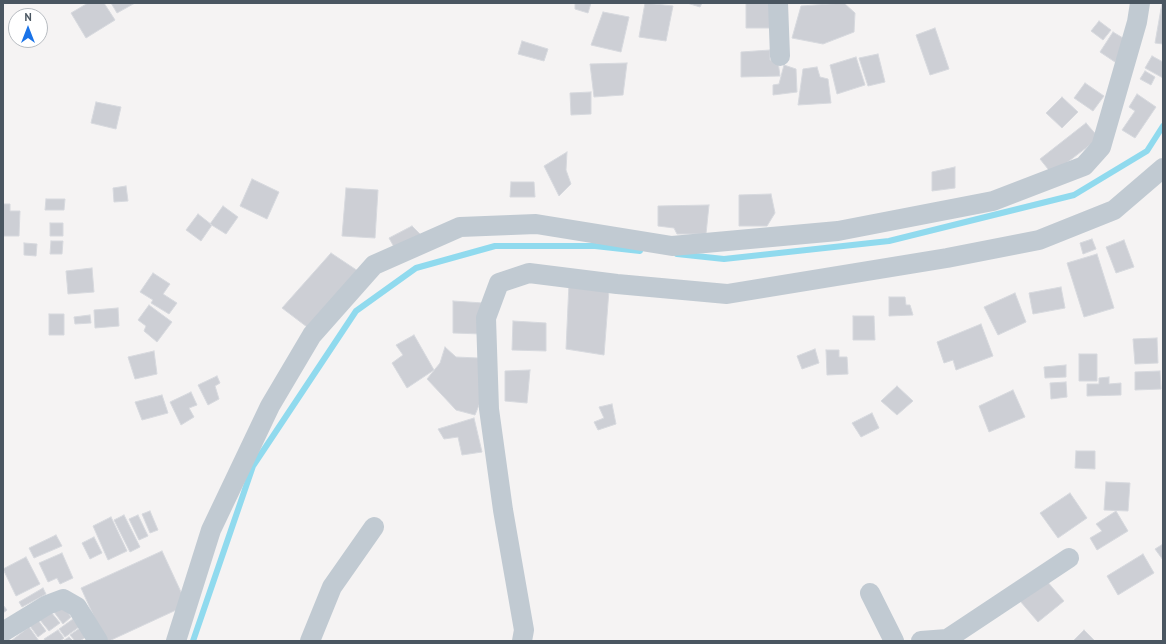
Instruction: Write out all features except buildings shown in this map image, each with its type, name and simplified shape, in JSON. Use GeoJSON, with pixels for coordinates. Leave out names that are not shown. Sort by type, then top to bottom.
{"type":"FeatureCollection","features":[{"type":"Feature","properties":{"kind":"street"},"geometry":{"type":"LineString","coordinates":[[778,3],[780,56]]}},
{"type":"Feature","properties":{"kind":"street"},"geometry":{"type":"LineString","coordinates":[[176,641],[211,530],[270,406],[312,335],[374,265],[460,227],[536,224],[672,246],[838,232],[993,201],[1084,166],[1100,147],[1137,22],[1140,3]]}},
{"type":"Feature","properties":{"kind":"street"},"geometry":{"type":"LineString","coordinates":[[522,641],[524,630],[503,510],[489,409],[486,318],[499,283],[529,273],[617,284],[727,294],[947,258],[1039,240],[1114,210],[1163,168]]}},
{"type":"Feature","properties":{"kind":"street"},"geometry":{"type":"LineString","coordinates":[[310,641],[332,587],[374,527]]}},
{"type":"Feature","properties":{"kind":"street"},"geometry":{"type":"LineString","coordinates":[[921,641],[947,639],[1069,558]]}},
{"type":"Feature","properties":{"kind":"street"},"geometry":{"type":"LineString","coordinates":[[870,593],[894,641]]}},
{"type":"Feature","properties":{"kind":"street"},"geometry":{"type":"LineString","coordinates":[[3,632],[47,604],[63,599],[77,607],[98,641]]}},
{"type":"Feature","properties":{"kind":"waterway"},"geometry":{"type":"LineString","coordinates":[[677,254],[724,259],[889,241],[1074,195],[1147,151],[1163,126]]}},
{"type":"Feature","properties":{"kind":"waterway"},"geometry":{"type":"LineString","coordinates":[[193,641],[253,466],[356,311],[416,268],[495,246],[595,246],[640,251]]}}]}
